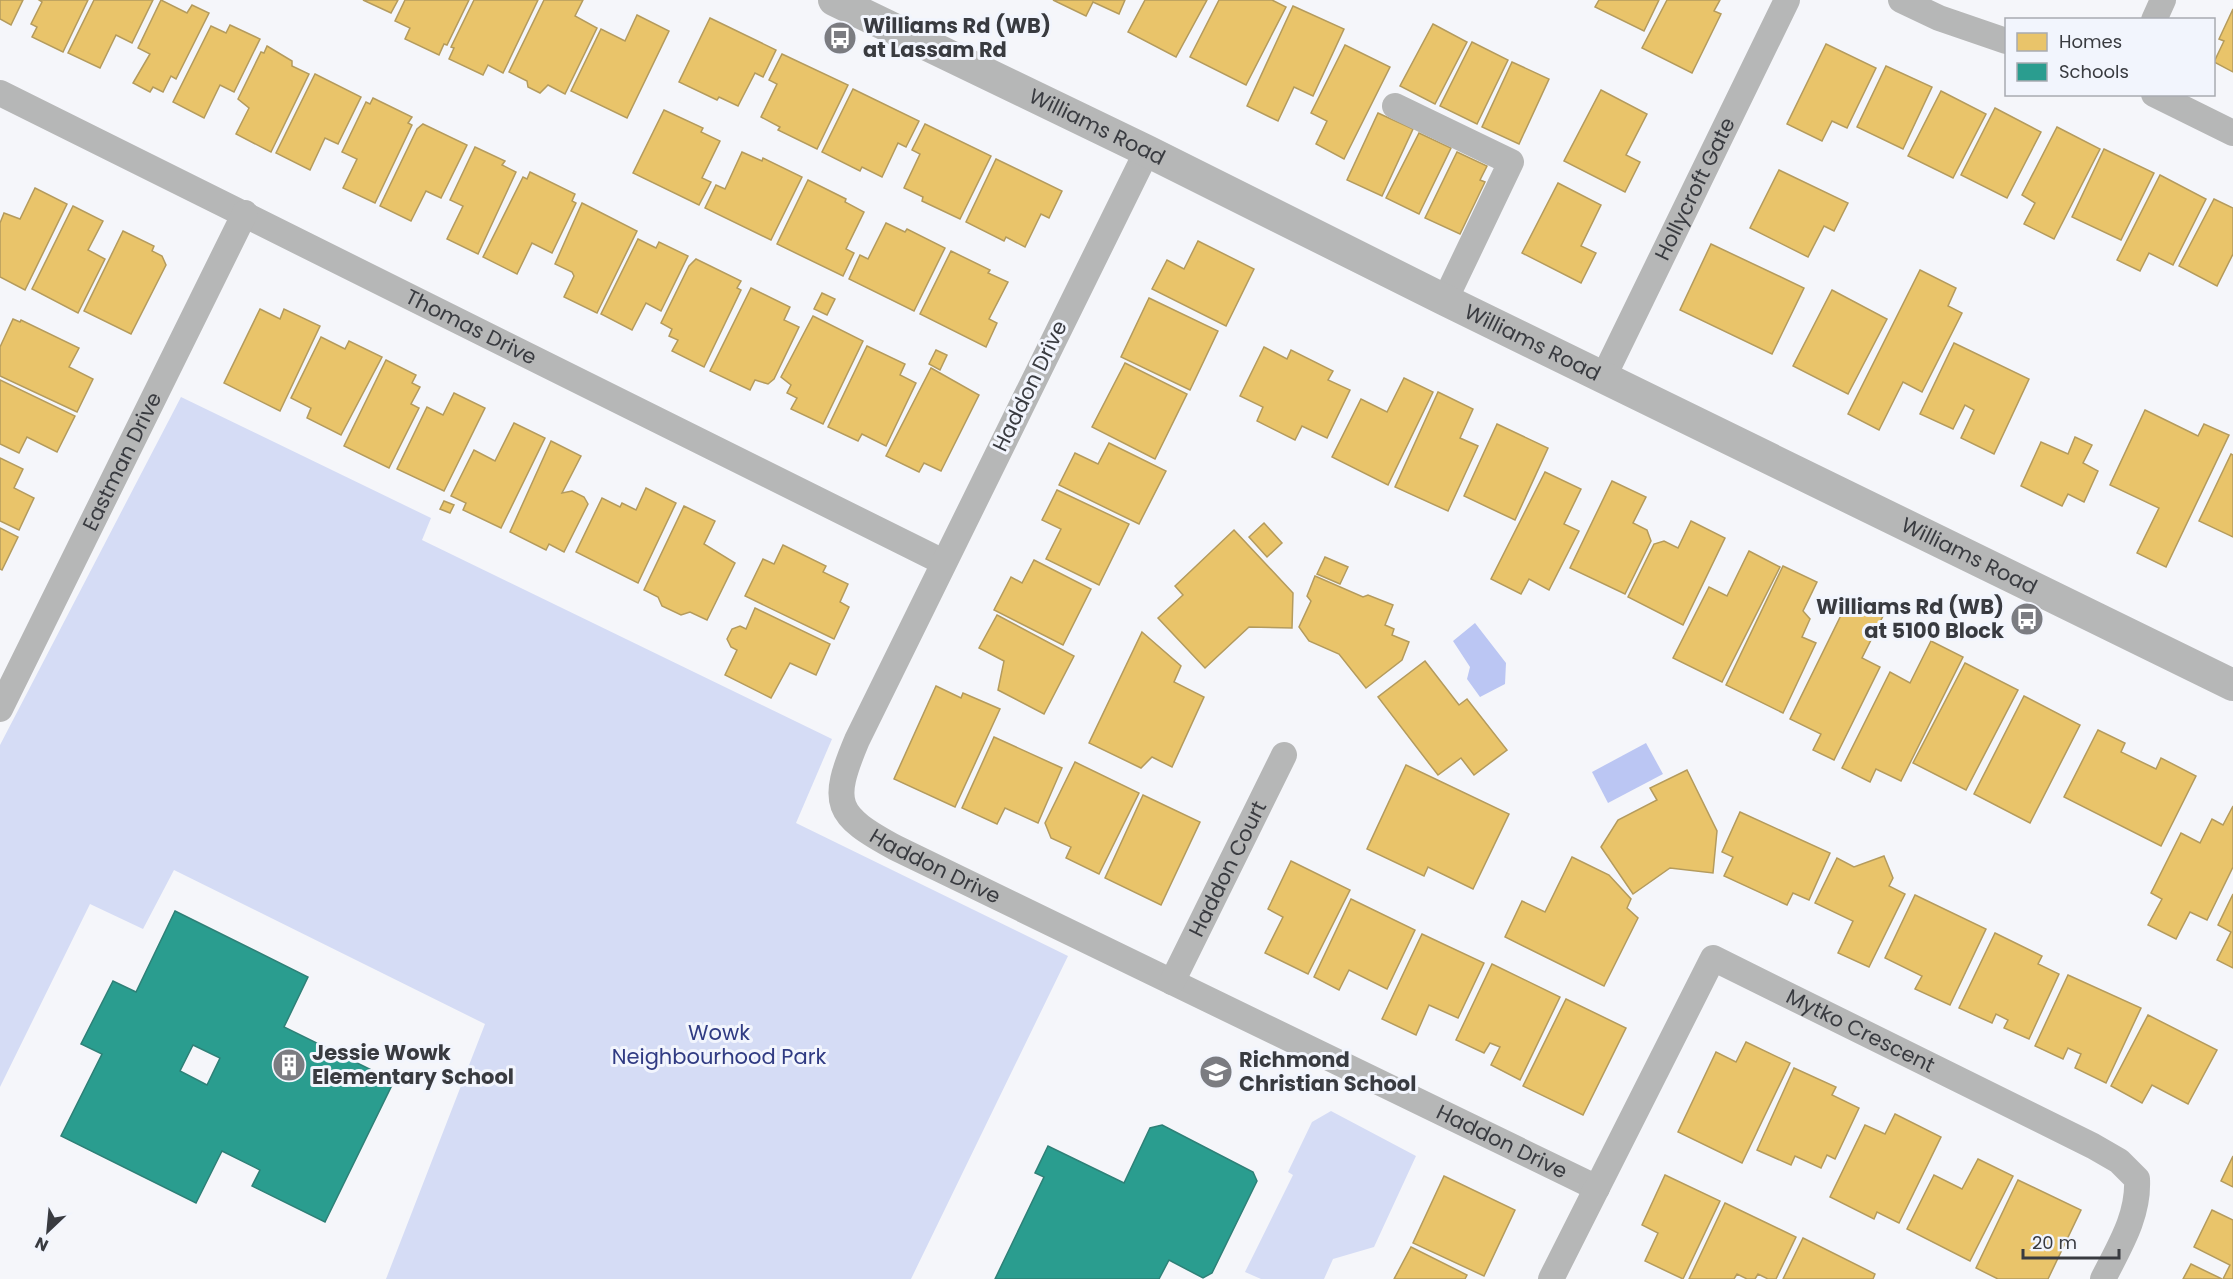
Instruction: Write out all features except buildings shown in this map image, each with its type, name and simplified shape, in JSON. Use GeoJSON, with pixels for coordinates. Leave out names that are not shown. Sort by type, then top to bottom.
{"type":"FeatureCollection","features":[{"type":"Feature","properties":{"kind":"street","name":"Williams Road"},"geometry":{"type":"LineString","coordinates":[[834,0],[1147,151],[1445,300],[2233,685]]}},
{"type":"Feature","properties":{"kind":"street","name":"Hollycroft Gate"},"geometry":{"type":"LineString","coordinates":[[1604,376],[1787,0]]}},
{"type":"Feature","properties":{"kind":"street"},"geometry":{"type":"LineString","coordinates":[[1901,0],[1939,18],[2005,40]]}},
{"type":"Feature","properties":{"kind":"street"},"geometry":{"type":"LineString","coordinates":[[2155,18],[2163,0]]}},
{"type":"Feature","properties":{"kind":"street","name":"Thomas Drive"},"geometry":{"type":"LineString","coordinates":[[0,93],[943,562]]}},
{"type":"Feature","properties":{"kind":"street"},"geometry":{"type":"LineString","coordinates":[[2158,96],[2233,133]]}},
{"type":"Feature","properties":{"kind":"street"},"geometry":{"type":"LineString","coordinates":[[1395,106],[1511,162],[1445,300]]}},
{"type":"Feature","properties":{"kind":"street","name":"Haddon Drive"},"geometry":{"type":"LineString","coordinates":[[1147,151],[943,562],[842,773],[842,805],[859,828],[896,848],[1597,1188]]}},
{"type":"Feature","properties":{"kind":"street","name":"Eastman Drive"},"geometry":{"type":"LineString","coordinates":[[0,709],[245,213]]}},
{"type":"Feature","properties":{"kind":"street","name":"Haddon Court"},"geometry":{"type":"LineString","coordinates":[[1172,982],[1284,755]]}},
{"type":"Feature","properties":{"kind":"street","name":"Mytko Crescent"},"geometry":{"type":"LineString","coordinates":[[1597,1188],[1713,958],[2094,1146],[2119,1161],[2137,1179],[2138,1200],[2103,1279]]}},
{"type":"Feature","properties":{"kind":"street"},"geometry":{"type":"LineString","coordinates":[[1551,1279],[1597,1188]]}},
{"type":"Feature","properties":{"kind":"green space","name":"Wowk Neighbourhood Park"},"geometry":{"type":"Polygon","coordinates":[[[181,397],[431,518],[422,540],[832,739],[796,823],[1068,956],[911,1279],[386,1279],[485,1024],[174,870],[143,929],[90,904],[0,1087],[0,745],[181,397]]]}},
{"type":"Feature","properties":{"kind":"green space"},"geometry":{"type":"Polygon","coordinates":[[[1331,1111],[1416,1156],[1374,1247],[1333,1259],[1324,1279],[1261,1279],[1245,1272],[1293,1175],[1288,1172],[1312,1122],[1331,1111]]]}},
{"type":"Feature","properties":{"kind":"water"},"geometry":{"type":"Polygon","coordinates":[[[1475,623],[1506,663],[1505,684],[1480,697],[1467,679],[1470,667],[1453,641],[1475,623]]]}},
{"type":"Feature","properties":{"kind":"water"},"geometry":{"type":"Polygon","coordinates":[[[1646,743],[1663,774],[1608,803],[1592,772],[1646,743]]]}},
{"type":"Feature","properties":{"kind":"place","name":"Williams Rd (WB) at Lassam Rd"},"geometry":{"type":"Point","coordinates":[840,38]}},
{"type":"Feature","properties":{"kind":"place","name":"Williams Rd (WB) at 5100 Block"},"geometry":{"type":"Point","coordinates":[2027,619]}},
{"type":"Feature","properties":{"kind":"place","name":"Jessie Wowk Elementary School"},"geometry":{"type":"Point","coordinates":[289,1065]}},
{"type":"Feature","properties":{"kind":"place","name":"Richmond Christian School"},"geometry":{"type":"Point","coordinates":[1216,1072]}}]}
